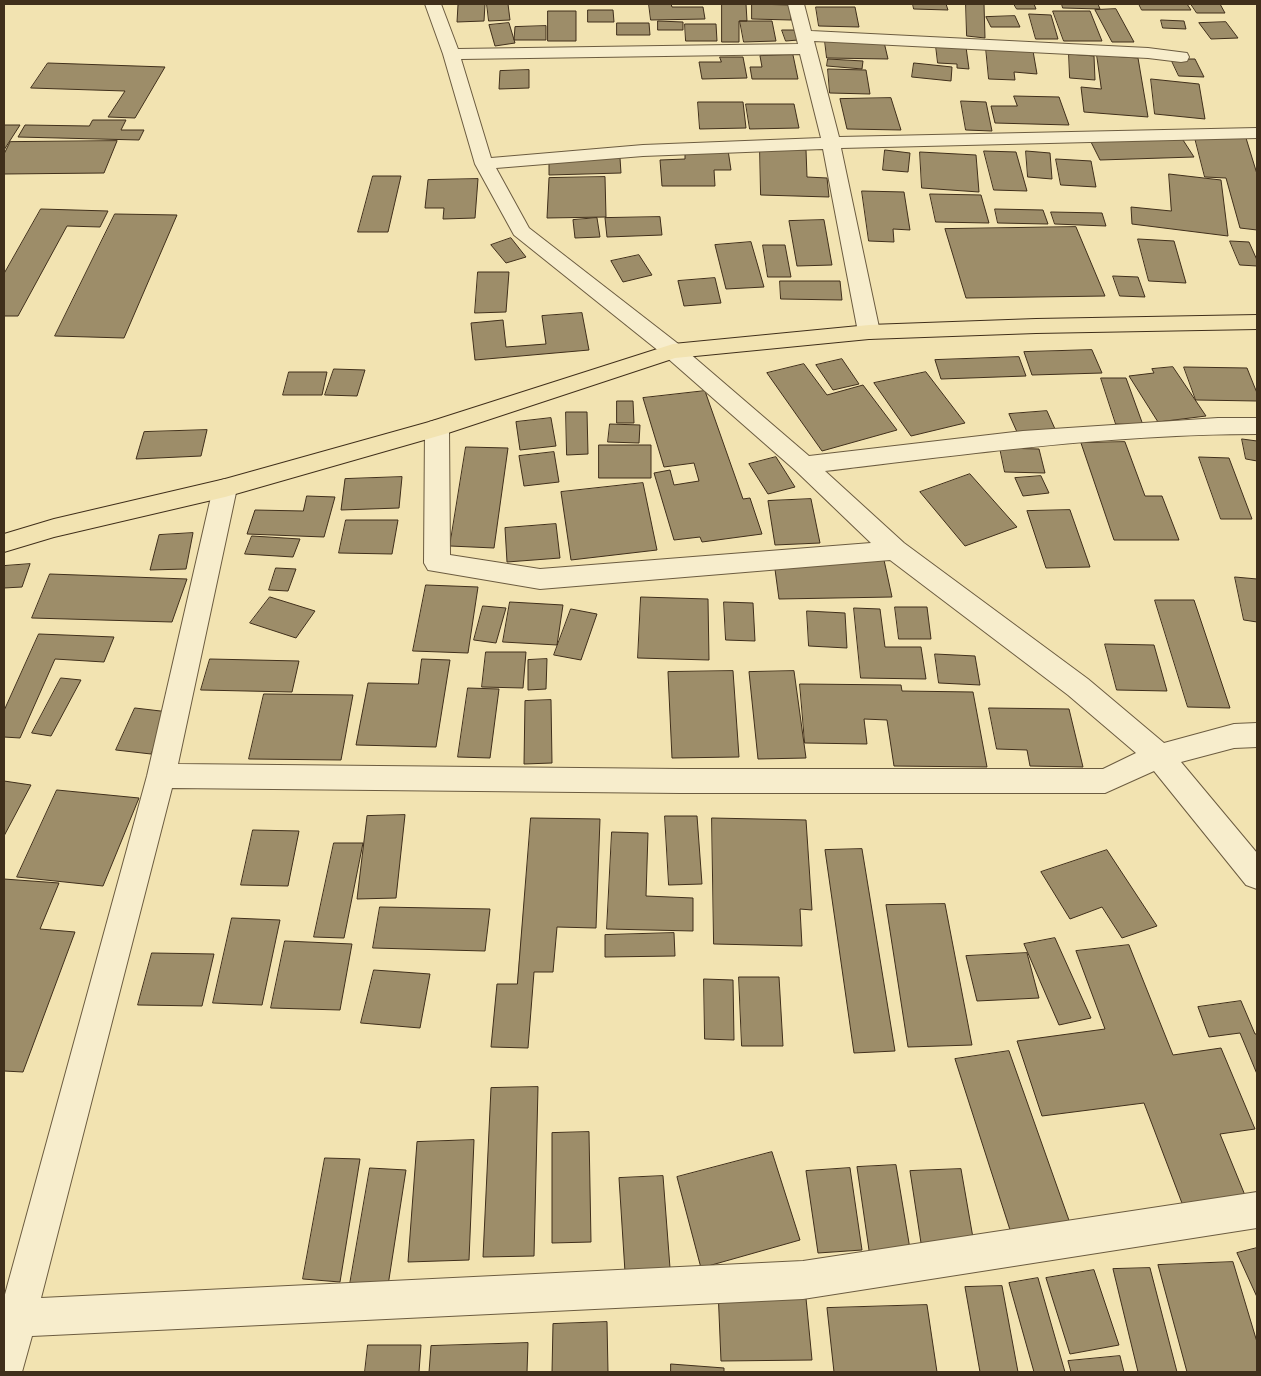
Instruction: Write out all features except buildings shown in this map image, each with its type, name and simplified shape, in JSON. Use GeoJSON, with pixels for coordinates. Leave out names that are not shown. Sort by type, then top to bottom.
{"type":"FeatureCollection","features":[{"type":"Feature","properties":{"kind":"main road"},"geometry":{"type":"LineString","coordinates":[[4,543],[54,528],[225,488],[437,428],[673,351],[869,332],[1036,326],[1257,322]]}},
{"type":"Feature","properties":{"kind":"street"},"geometry":{"type":"LineString","coordinates":[[433,4],[451,54],[484,164],[521,231],[673,351],[804,465],[895,550],[1078,687],[1159,756],[1257,875]]}},
{"type":"Feature","properties":{"kind":"street"},"geometry":{"type":"LineString","coordinates":[[796,4],[831,142],[869,332]]}},
{"type":"Feature","properties":{"kind":"street"},"geometry":{"type":"LineString","coordinates":[[451,54],[806,42],[1148,53],[1181,56]]}},
{"type":"Feature","properties":{"kind":"street"},"geometry":{"type":"LineString","coordinates":[[484,164],[554,156],[640,150],[831,142],[1257,133]]}},
{"type":"Feature","properties":{"kind":"street"},"geometry":{"type":"LineString","coordinates":[[804,465],[1023,439],[1218,426],[1257,426]]}},
{"type":"Feature","properties":{"kind":"street"},"geometry":{"type":"LineString","coordinates":[[437,428],[436,564],[540,579],[895,550]]}},
{"type":"Feature","properties":{"kind":"street"},"geometry":{"type":"LineString","coordinates":[[4,1368],[161,776],[225,488]]}},
{"type":"Feature","properties":{"kind":"street"},"geometry":{"type":"LineString","coordinates":[[161,776],[680,781],[1105,781],[1159,756],[1234,736],[1257,735]]}},
{"type":"Feature","properties":{"kind":"street"},"geometry":{"type":"LineString","coordinates":[[17,1318],[803,1280],[1257,1210]]}}]}
